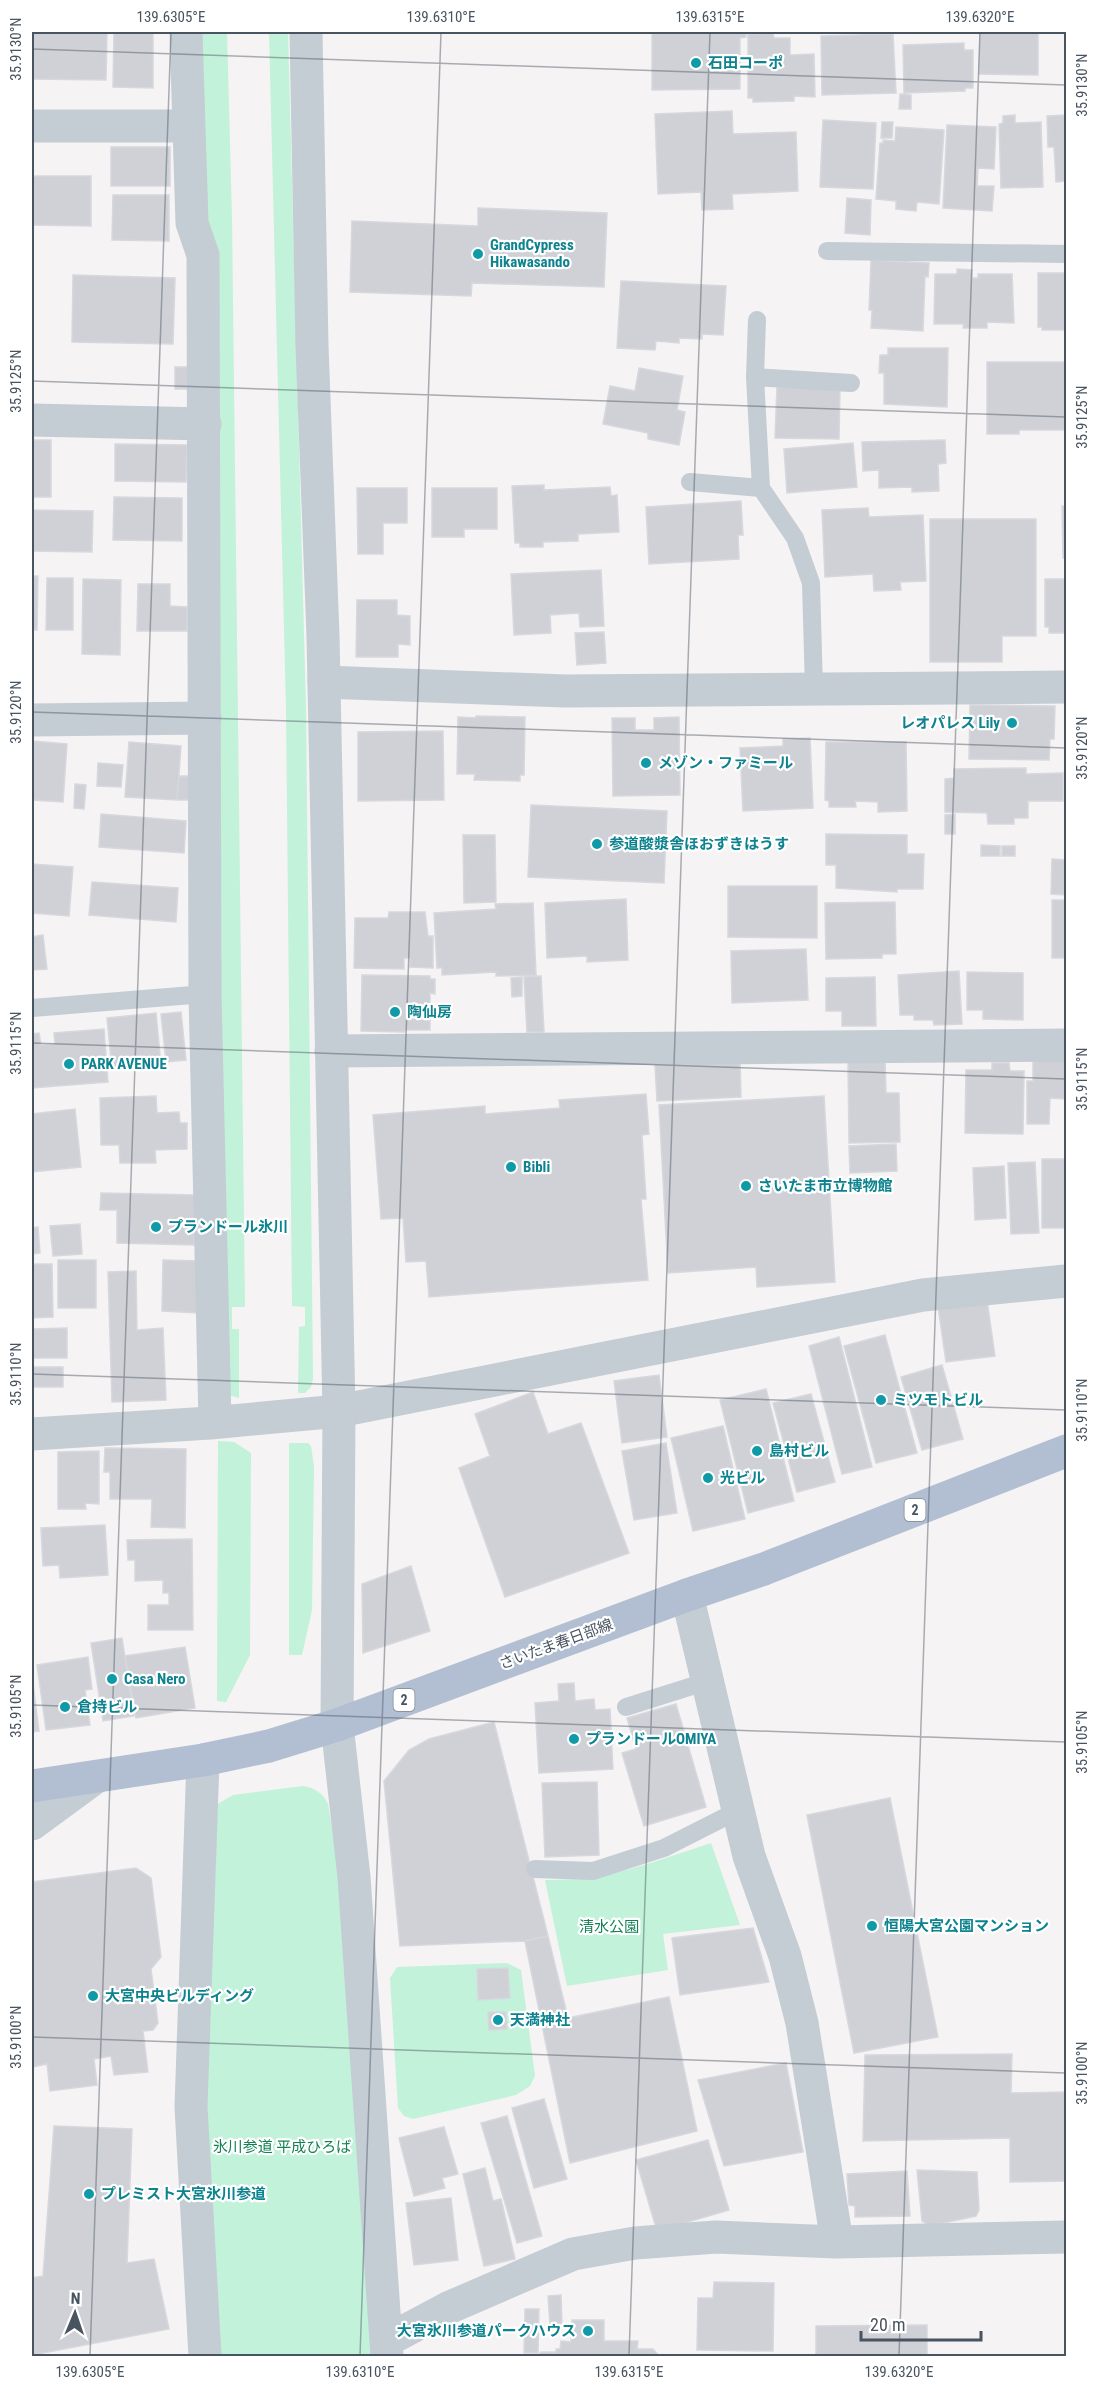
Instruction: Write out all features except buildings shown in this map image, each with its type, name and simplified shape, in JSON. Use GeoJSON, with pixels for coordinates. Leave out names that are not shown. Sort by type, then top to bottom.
{"type":"FeatureCollection","features":[{"type":"Feature","properties":{"kind":"main road","name":"さいたま春日部線"},"geometry":{"type":"LineString","coordinates":[[32,1786],[203,1760],[269,1746],[337,1725],[687,1595],[764,1569],[1066,1451]]}},
{"type":"Feature","properties":{"kind":"street"},"geometry":{"type":"LineString","coordinates":[[186,32],[192,223],[203,255],[205,994],[216,1422]]}},
{"type":"Feature","properties":{"kind":"street"},"geometry":{"type":"LineString","coordinates":[[306,32],[312,346],[324,682],[339,1412],[337,1725],[354,1877],[386,2349],[448,2308],[573,2254],[635,2243],[716,2237],[837,2242],[1066,2237]]}},
{"type":"Feature","properties":{"kind":"street"},"geometry":{"type":"LineString","coordinates":[[32,126],[188,126]]}},
{"type":"Feature","properties":{"kind":"street"},"geometry":{"type":"LineString","coordinates":[[32,420],[205,424]]}},
{"type":"Feature","properties":{"kind":"street"},"geometry":{"type":"LineString","coordinates":[[324,682],[565,691],[1066,687]]}},
{"type":"Feature","properties":{"kind":"street"},"geometry":{"type":"LineString","coordinates":[[32,720],[204,718]]}},
{"type":"Feature","properties":{"kind":"street"},"geometry":{"type":"LineString","coordinates":[[331,1051],[1066,1045]]}},
{"type":"Feature","properties":{"kind":"street"},"geometry":{"type":"LineString","coordinates":[[32,1434],[339,1412],[923,1295],[1066,1281]]}},
{"type":"Feature","properties":{"kind":"street"},"geometry":{"type":"LineString","coordinates":[[687,1595],[750,1856],[785,1956],[802,2023],[837,2242]]}},
{"type":"Feature","properties":{"kind":"street"},"geometry":{"type":"LineString","coordinates":[[203,1760],[191,2107],[205,2356]]}},
{"type":"Feature","properties":{"kind":"street"},"geometry":{"type":"LineString","coordinates":[[32,1824],[96,1777]]}},
{"type":"Feature","properties":{"kind":"lane"},"geometry":{"type":"LineString","coordinates":[[827,251],[1066,255]]}},
{"type":"Feature","properties":{"kind":"lane"},"geometry":{"type":"LineString","coordinates":[[757,320],[755,377],[761,488],[795,538],[811,583],[814,689]]}},
{"type":"Feature","properties":{"kind":"lane"},"geometry":{"type":"LineString","coordinates":[[755,377],[850,383]]}},
{"type":"Feature","properties":{"kind":"lane"},"geometry":{"type":"LineString","coordinates":[[690,482],[761,488]]}},
{"type":"Feature","properties":{"kind":"lane"},"geometry":{"type":"LineString","coordinates":[[32,1008],[205,994]]}},
{"type":"Feature","properties":{"kind":"lane"},"geometry":{"type":"LineString","coordinates":[[626,1707],[708,1681]]}},
{"type":"Feature","properties":{"kind":"lane"},"geometry":{"type":"LineString","coordinates":[[535,1869],[593,1871],[664,1848],[739,1810]]}},
{"type":"Feature","properties":{"kind":"green space"},"geometry":{"type":"Polygon","coordinates":[[[197,32],[227,32],[232,218],[245,1307],[232,1307],[232,1329],[239,1329],[239,1398],[228,1395],[197,32]]]}},
{"type":"Feature","properties":{"kind":"green space"},"geometry":{"type":"Polygon","coordinates":[[[269,32],[288,32],[306,709],[313,1379],[311,1387],[305,1393],[298,1393],[299,1327],[305,1326],[305,1307],[292,1306],[286,708],[269,32]]]}},
{"type":"Feature","properties":{"kind":"green space"},"geometry":{"type":"Polygon","coordinates":[[[218,1441],[234,1442],[251,1453],[250,1655],[226,1702],[217,1701],[218,1441]]]}},
{"type":"Feature","properties":{"kind":"green space"},"geometry":{"type":"Polygon","coordinates":[[[289,1443],[308,1443],[311,1446],[314,1467],[312,1610],[302,1655],[289,1655],[289,1443]]]}},
{"type":"Feature","properties":{"kind":"green space","name":"氷川参道 平成ひろば"},"geometry":{"type":"Polygon","coordinates":[[[303,1786],[318,1792],[328,1804],[343,1895],[372,2356],[213,2356],[202,2173],[216,1805],[233,1795],[303,1786]]]}},
{"type":"Feature","properties":{"kind":"green space","name":"清水公園"},"geometry":{"type":"Polygon","coordinates":[[[711,1843],[740,1925],[663,1934],[668,1970],[567,1986],[545,1880],[610,1874],[711,1843]]]}},
{"type":"Feature","properties":{"kind":"green space"},"geometry":{"type":"Polygon","coordinates":[[[507,1963],[521,1970],[535,2076],[530,2086],[516,2095],[413,2119],[404,2116],[398,2108],[390,1978],[397,1967],[507,1963]]]}},
{"type":"Feature","properties":{"kind":"place","name":"石田コーポ"},"geometry":{"type":"Point","coordinates":[696,63]}},
{"type":"Feature","properties":{"kind":"place","name":"GrandCypress Hikawasando"},"geometry":{"type":"Point","coordinates":[478,254]}},
{"type":"Feature","properties":{"kind":"place","name":"レオパレス Lily"},"geometry":{"type":"Point","coordinates":[1012,723]}},
{"type":"Feature","properties":{"kind":"place","name":"メゾン・ファミール"},"geometry":{"type":"Point","coordinates":[646,763]}},
{"type":"Feature","properties":{"kind":"place","name":"参道酸漿舎ほおずきはうす"},"geometry":{"type":"Point","coordinates":[597,844]}},
{"type":"Feature","properties":{"kind":"place","name":"陶仙房"},"geometry":{"type":"Point","coordinates":[395,1012]}},
{"type":"Feature","properties":{"kind":"place","name":"PARK AVENUE"},"geometry":{"type":"Point","coordinates":[69,1064]}},
{"type":"Feature","properties":{"kind":"place","name":"Bibli"},"geometry":{"type":"Point","coordinates":[511,1167]}},
{"type":"Feature","properties":{"kind":"place","name":"さいたま市立博物館"},"geometry":{"type":"Point","coordinates":[746,1186]}},
{"type":"Feature","properties":{"kind":"place","name":"プランドール氷川"},"geometry":{"type":"Point","coordinates":[156,1227]}},
{"type":"Feature","properties":{"kind":"place","name":"ミツモトビル"},"geometry":{"type":"Point","coordinates":[881,1400]}},
{"type":"Feature","properties":{"kind":"place","name":"島村ビル"},"geometry":{"type":"Point","coordinates":[757,1451]}},
{"type":"Feature","properties":{"kind":"place","name":"光ビル"},"geometry":{"type":"Point","coordinates":[708,1478]}},
{"type":"Feature","properties":{"kind":"place","name":"Casa Nero"},"geometry":{"type":"Point","coordinates":[112,1679]}},
{"type":"Feature","properties":{"kind":"place","name":"倉持ビル"},"geometry":{"type":"Point","coordinates":[65,1707]}},
{"type":"Feature","properties":{"kind":"place","name":"プランドールOMIYA"},"geometry":{"type":"Point","coordinates":[574,1739]}},
{"type":"Feature","properties":{"kind":"place","name":"恒陽大宮公園マンション"},"geometry":{"type":"Point","coordinates":[872,1926]}},
{"type":"Feature","properties":{"kind":"place","name":"大宮中央ビルディング"},"geometry":{"type":"Point","coordinates":[93,1996]}},
{"type":"Feature","properties":{"kind":"place","name":"天満神社"},"geometry":{"type":"Point","coordinates":[498,2020]}},
{"type":"Feature","properties":{"kind":"place","name":"プレミスト大宮氷川参道"},"geometry":{"type":"Point","coordinates":[89,2194]}},
{"type":"Feature","properties":{"kind":"place","name":"大宮氷川参道パークハウス"},"geometry":{"type":"Point","coordinates":[588,2331]}}]}
